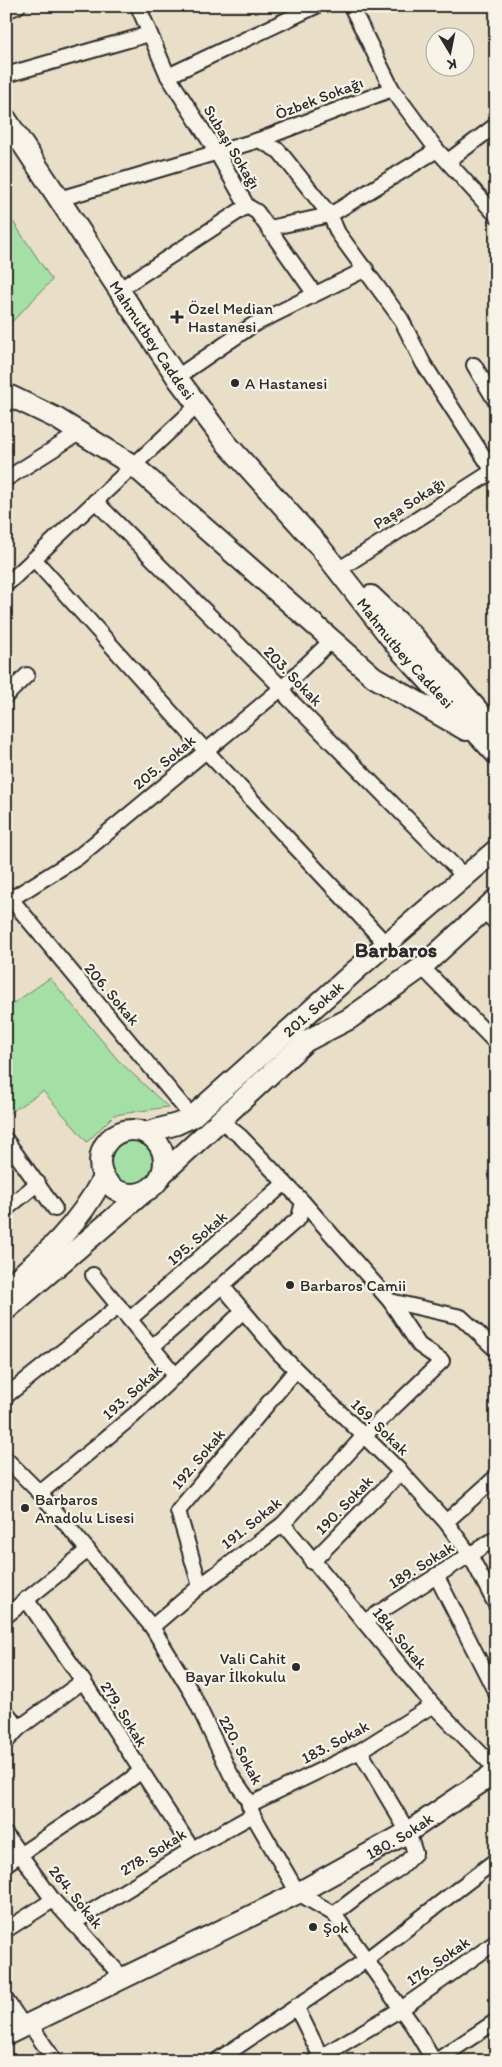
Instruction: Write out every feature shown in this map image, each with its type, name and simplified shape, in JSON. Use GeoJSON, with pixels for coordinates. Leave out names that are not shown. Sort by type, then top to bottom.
{"type":"FeatureCollection","features":[{"type":"Feature","properties":{"kind":"street"},"geometry":{"type":"LineString","coordinates":[[6,10],[18,6]]}},
{"type":"Feature","properties":{"kind":"street","name":"Subaşı Sokağı"},"geometry":{"type":"LineString","coordinates":[[138,6],[168,76],[216,151],[246,206],[257,212],[314,293]]}},
{"type":"Feature","properties":{"kind":"street"},"geometry":{"type":"LineString","coordinates":[[168,76],[316,6]]}},
{"type":"Feature","properties":{"kind":"street"},"geometry":{"type":"LineString","coordinates":[[351,6],[392,89],[437,150],[496,215]]}},
{"type":"Feature","properties":{"kind":"street"},"geometry":{"type":"LineString","coordinates":[[6,75],[149,34]]}},
{"type":"Feature","properties":{"kind":"street","name":"Özbek Sokağı"},"geometry":{"type":"LineString","coordinates":[[59,199],[216,151],[259,140],[392,89]]}},
{"type":"Feature","properties":{"kind":"street","name":"Mahmutbey Caddesi"},"geometry":{"type":"LineString","coordinates":[[6,119],[177,377],[226,444],[319,546],[413,636],[493,739]]}},
{"type":"Feature","properties":{"kind":"street"},"geometry":{"type":"LineString","coordinates":[[448,161],[496,125]]}},
{"type":"Feature","properties":{"kind":"street"},"geometry":{"type":"LineString","coordinates":[[259,140],[279,152],[330,215],[338,233],[401,319],[423,363],[494,470]]}},
{"type":"Feature","properties":{"kind":"street"},"geometry":{"type":"LineString","coordinates":[[269,228],[330,215],[437,150]]}},
{"type":"Feature","properties":{"kind":"street"},"geometry":{"type":"LineString","coordinates":[[120,289],[246,206]]}},
{"type":"Feature","properties":{"kind":"street"},"geometry":{"type":"LineString","coordinates":[[177,377],[253,325],[314,293],[366,269]]}},
{"type":"Feature","properties":{"kind":"street"},"geometry":{"type":"LineString","coordinates":[[474,365],[496,402]]}},
{"type":"Feature","properties":{"kind":"street"},"geometry":{"type":"LineString","coordinates":[[7,394],[56,418],[134,466],[374,677],[493,739]]}},
{"type":"Feature","properties":{"kind":"street"},"geometry":{"type":"LineString","coordinates":[[6,585],[198,405]]}},
{"type":"Feature","properties":{"kind":"street"},"geometry":{"type":"LineString","coordinates":[[6,479],[79,433]]}},
{"type":"Feature","properties":{"kind":"street","name":"Paşa Sokağı"},"geometry":{"type":"LineString","coordinates":[[341,568],[494,470]]}},
{"type":"Feature","properties":{"kind":"street","name":"203. Sokak"},"geometry":{"type":"LineString","coordinates":[[95,501],[282,688],[288,698],[465,877]]}},
{"type":"Feature","properties":{"kind":"street","name":"Mahmutbey Caddesi"},"geometry":{"type":"LineString","coordinates":[[319,546],[400,650],[493,739]]}},
{"type":"Feature","properties":{"kind":"street"},"geometry":{"type":"LineString","coordinates":[[34,559],[206,750],[386,944]]}},
{"type":"Feature","properties":{"kind":"street","name":"205. Sokak"},"geometry":{"type":"LineString","coordinates":[[8,896],[78,858],[282,688],[331,641]]}},
{"type":"Feature","properties":{"kind":"street"},"geometry":{"type":"LineString","coordinates":[[6,696],[27,675]]}},
{"type":"Feature","properties":{"kind":"street","name":"201. Sokak"},"geometry":{"type":"LineString","coordinates":[[102,1178],[99,1167],[100,1156],[103,1146],[110,1138],[120,1132],[131,1130],[145,1133],[177,1124],[192,1117],[386,944],[496,850]]}},
{"type":"Feature","properties":{"kind":"street","name":"206. Sokak"},"geometry":{"type":"LineString","coordinates":[[8,896],[192,1117]]}},
{"type":"Feature","properties":{"kind":"street","name":"201. Sokak"},"geometry":{"type":"LineString","coordinates":[[6,1310],[157,1183],[162,1174],[306,1041],[349,1018],[422,967],[492,911]]}},
{"type":"Feature","properties":{"kind":"street"},"geometry":{"type":"LineString","coordinates":[[422,967],[496,1042]]}},
{"type":"Feature","properties":{"kind":"street"},"geometry":{"type":"LineString","coordinates":[[220,1120],[241,1137],[390,1301],[461,1317],[496,1350]]}},
{"type":"Feature","properties":{"kind":"street"},"geometry":{"type":"LineString","coordinates":[[145,1133],[159,1144],[163,1153],[162,1174]]}},
{"type":"Feature","properties":{"kind":"street"},"geometry":{"type":"LineString","coordinates":[[6,1140],[56,1209]]}},
{"type":"Feature","properties":{"kind":"street"},"geometry":{"type":"LineString","coordinates":[[6,1288],[63,1237],[89,1203],[102,1178],[118,1192],[128,1195],[144,1192]]}},
{"type":"Feature","properties":{"kind":"street"},"geometry":{"type":"LineString","coordinates":[[6,1209],[38,1183]]}},
{"type":"Feature","properties":{"kind":"street","name":"195. Sokak"},"geometry":{"type":"LineString","coordinates":[[130,1318],[285,1184]]}},
{"type":"Feature","properties":{"kind":"street"},"geometry":{"type":"LineString","coordinates":[[152,1348],[299,1218],[302,1202]]}},
{"type":"Feature","properties":{"kind":"street"},"geometry":{"type":"LineString","coordinates":[[93,1275],[176,1376]]}},
{"type":"Feature","properties":{"kind":"street","name":"169. Sokak"},"geometry":{"type":"LineString","coordinates":[[223,1287],[242,1312],[296,1370],[401,1472],[446,1522],[470,1555],[496,1605]]}},
{"type":"Feature","properties":{"kind":"street","name":"191. Sokak"},"geometry":{"type":"LineString","coordinates":[[152,1627],[200,1586],[282,1524],[364,1436],[442,1361],[419,1345],[390,1301]]}},
{"type":"Feature","properties":{"kind":"street"},"geometry":{"type":"LineString","coordinates":[[6,1396],[118,1306]]}},
{"type":"Feature","properties":{"kind":"street","name":"193. Sokak"},"geometry":{"type":"LineString","coordinates":[[40,1493],[134,1415],[242,1312]]}},
{"type":"Feature","properties":{"kind":"street","name":"192. Sokak"},"geometry":{"type":"LineString","coordinates":[[200,1586],[178,1511],[296,1370]]}},
{"type":"Feature","properties":{"kind":"street","name":"220. Sokak"},"geometry":{"type":"LineString","coordinates":[[6,1459],[40,1493],[152,1627],[193,1695],[231,1775],[298,1893],[334,1914],[435,2061]]}},
{"type":"Feature","properties":{"kind":"street","name":"190. Sokak"},"geometry":{"type":"LineString","coordinates":[[312,1562],[401,1472]]}},
{"type":"Feature","properties":{"kind":"street","name":"189. Sokak"},"geometry":{"type":"LineString","coordinates":[[446,1522],[496,1477]]}},
{"type":"Feature","properties":{"kind":"street","name":"184. Sokak"},"geometry":{"type":"LineString","coordinates":[[282,1524],[433,1705],[496,1770]]}},
{"type":"Feature","properties":{"kind":"street","name":"189. Sokak"},"geometry":{"type":"LineString","coordinates":[[364,1622],[496,1538]]}},
{"type":"Feature","properties":{"kind":"street"},"geometry":{"type":"LineString","coordinates":[[6,1616],[88,1550]]}},
{"type":"Feature","properties":{"kind":"street"},"geometry":{"type":"LineString","coordinates":[[436,1575],[496,1693]]}},
{"type":"Feature","properties":{"kind":"street","name":"279. Sokak"},"geometry":{"type":"LineString","coordinates":[[26,1599],[83,1681],[140,1772],[192,1849]]}},
{"type":"Feature","properties":{"kind":"street"},"geometry":{"type":"LineString","coordinates":[[6,1742],[19,1728],[83,1681]]}},
{"type":"Feature","properties":{"kind":"street","name":"183. Sokak"},"geometry":{"type":"LineString","coordinates":[[251,1810],[360,1751],[433,1705]]}},
{"type":"Feature","properties":{"kind":"street"},"geometry":{"type":"LineString","coordinates":[[6,1712],[19,1728]]}},
{"type":"Feature","properties":{"kind":"street"},"geometry":{"type":"LineString","coordinates":[[334,1914],[364,1891],[400,1868],[415,1853],[408,1832],[360,1751]]}},
{"type":"Feature","properties":{"kind":"street","name":"180. Sokak"},"geometry":{"type":"LineString","coordinates":[[6,2034],[298,1893],[408,1832],[496,1770]]}},
{"type":"Feature","properties":{"kind":"street"},"geometry":{"type":"LineString","coordinates":[[6,1864],[140,1772]]}},
{"type":"Feature","properties":{"kind":"street","name":"278. Sokak"},"geometry":{"type":"LineString","coordinates":[[73,1923],[251,1810]]}},
{"type":"Feature","properties":{"kind":"street","name":"264. Sokak"},"geometry":{"type":"LineString","coordinates":[[6,1836],[21,1854],[52,1900],[122,1978]]}},
{"type":"Feature","properties":{"kind":"street"},"geometry":{"type":"LineString","coordinates":[[216,2061],[366,1960],[496,1860]]}},
{"type":"Feature","properties":{"kind":"street"},"geometry":{"type":"LineString","coordinates":[[6,1930],[52,1900]]}},
{"type":"Feature","properties":{"kind":"street","name":"176. Sokak"},"geometry":{"type":"LineString","coordinates":[[319,2059],[400,2008],[496,1942]]}},
{"type":"Feature","properties":{"kind":"street"},"geometry":{"type":"LineString","coordinates":[[6,2000],[55,2061]]}},
{"type":"Feature","properties":{"kind":"street"},"geometry":{"type":"LineString","coordinates":[[296,2006],[319,2059]]}},
{"type":"Feature","properties":{"kind":"street"},"geometry":{"type":"LineString","coordinates":[[435,2061],[496,2020]]}},
{"type":"Feature","properties":{"kind":"green space"},"geometry":{"type":"Polygon","coordinates":[[[6,211],[52,280],[6,328],[6,211]]]}},
{"type":"Feature","properties":{"kind":"green space"},"geometry":{"type":"Polygon","coordinates":[[[50,978],[118,1060],[168,1107],[114,1115],[87,1142],[43,1091],[6,1115],[6,1000],[11,1005],[50,978]]]}},
{"type":"Feature","properties":{"kind":"green space"},"geometry":{"type":"Polygon","coordinates":[[[132,1139],[141,1141],[149,1146],[154,1154],[156,1163],[154,1172],[149,1180],[141,1185],[132,1187],[123,1185],[115,1180],[110,1172],[108,1163],[110,1154],[115,1146],[123,1141],[132,1139]]]}},
{"type":"Feature","properties":{"kind":"place","name":"Özel Median Hastanesi"},"geometry":{"type":"Point","coordinates":[177,317]}},
{"type":"Feature","properties":{"kind":"place","name":"A Hastanesi"},"geometry":{"type":"Point","coordinates":[235,383]}},
{"type":"Feature","properties":{"kind":"place","name":"Barbaros Camii"},"geometry":{"type":"Point","coordinates":[290,1285]}},
{"type":"Feature","properties":{"kind":"place","name":"Barbaros Anadolu Lisesi"},"geometry":{"type":"Point","coordinates":[25,1508]}},
{"type":"Feature","properties":{"kind":"place","name":"Vali Cahit Bayar İlkokulu"},"geometry":{"type":"Point","coordinates":[296,1667]}},
{"type":"Feature","properties":{"kind":"place","name":"Şok"},"geometry":{"type":"Point","coordinates":[313,1927]}},
{"type":"Feature","properties":{"kind":"district","name":"Barbaros"},"geometry":{"type":"Point","coordinates":[396,949]}}]}
